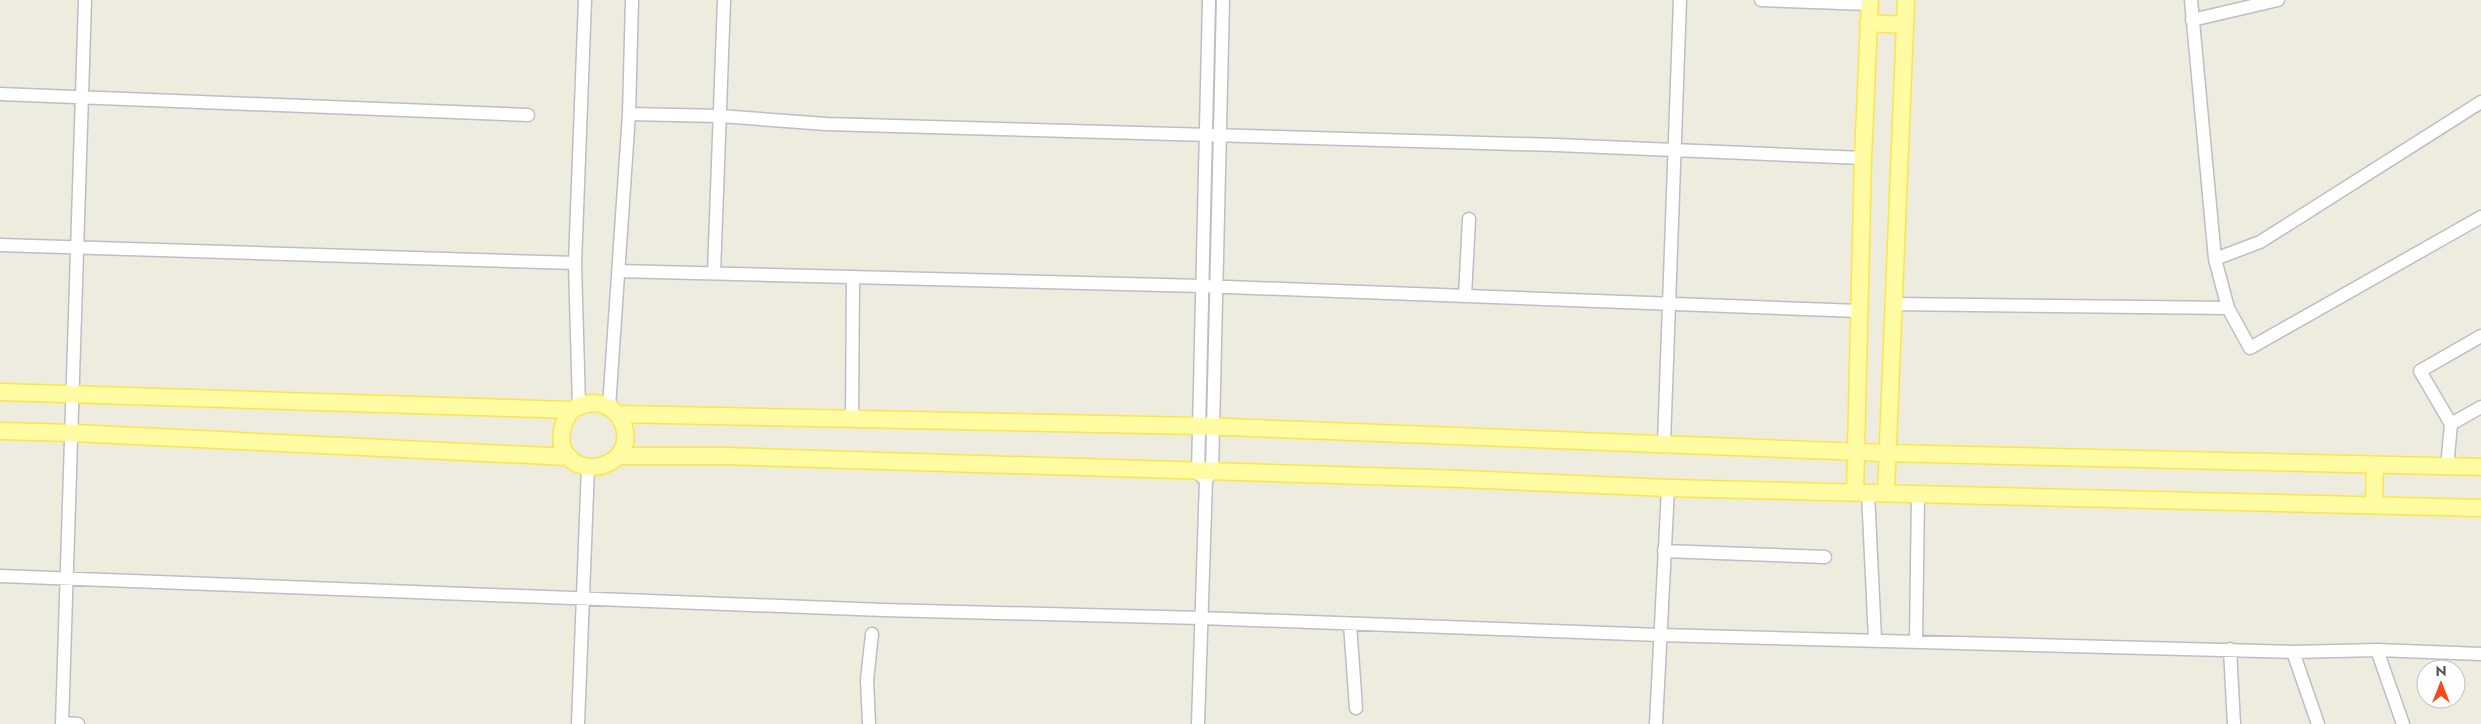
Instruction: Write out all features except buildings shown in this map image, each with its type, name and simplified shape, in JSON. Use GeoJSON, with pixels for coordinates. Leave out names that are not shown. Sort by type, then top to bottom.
{"type":"FeatureCollection","features":[{"type":"Feature","properties":{"kind":"main road"},"geometry":{"type":"LineString","coordinates":[[1886,493],[1886,452],[1906,0]]}},
{"type":"Feature","properties":{"kind":"main road"},"geometry":{"type":"LineString","coordinates":[[1862,492],[1856,452],[1863,158],[1870,2]]}},
{"type":"Feature","properties":{"kind":"main road"},"geometry":{"type":"LineString","coordinates":[[1868,24],[1905,25]]}},
{"type":"Feature","properties":{"kind":"main road"},"geometry":{"type":"LineString","coordinates":[[0,392],[576,408],[599,403],[613,410],[852,419],[1207,427],[1664,443],[1856,452],[2447,468],[2481,467]]}},
{"type":"Feature","properties":{"kind":"main road"},"geometry":{"type":"LineString","coordinates":[[576,408],[564,421],[560,433],[562,446],[569,457],[578,464],[588,467],[599,467],[610,463],[618,456],[624,446],[626,434],[624,424],[613,410]]}},
{"type":"Feature","properties":{"kind":"main road"},"geometry":{"type":"LineString","coordinates":[[0,431],[73,432],[569,457]]}},
{"type":"Feature","properties":{"kind":"main road"},"geometry":{"type":"LineString","coordinates":[[618,456],[734,456],[1205,475],[1462,479],[1668,488],[2481,508]]}},
{"type":"Feature","properties":{"kind":"main road"},"geometry":{"type":"LineString","coordinates":[[2374,506],[2375,466]]}},
{"type":"Feature","properties":{"kind":"street"},"geometry":{"type":"LineString","coordinates":[[78,724],[62,724],[73,432],[76,248],[85,0]]}},
{"type":"Feature","properties":{"kind":"street"},"geometry":{"type":"LineString","coordinates":[[576,408],[575,263],[585,0]]}},
{"type":"Feature","properties":{"kind":"street"},"geometry":{"type":"LineString","coordinates":[[613,410],[618,271],[629,114],[632,0]]}},
{"type":"Feature","properties":{"kind":"street"},"geometry":{"type":"LineString","coordinates":[[714,273],[724,0]]}},
{"type":"Feature","properties":{"kind":"street"},"geometry":{"type":"LineString","coordinates":[[1207,427],[1202,286],[1209,0]]}},
{"type":"Feature","properties":{"kind":"street"},"geometry":{"type":"LineString","coordinates":[[1198,724],[1205,475],[1216,287],[1223,0]]}},
{"type":"Feature","properties":{"kind":"street"},"geometry":{"type":"LineString","coordinates":[[1664,443],[1680,0]]}},
{"type":"Feature","properties":{"kind":"street"},"geometry":{"type":"LineString","coordinates":[[1760,0],[1870,2]]}},
{"type":"Feature","properties":{"kind":"street"},"geometry":{"type":"LineString","coordinates":[[2190,0],[2215,259],[2228,308],[2250,348],[2481,217]]}},
{"type":"Feature","properties":{"kind":"street"},"geometry":{"type":"LineString","coordinates":[[2192,20],[2278,0]]}},
{"type":"Feature","properties":{"kind":"street"},"geometry":{"type":"LineString","coordinates":[[0,94],[528,115]]}},
{"type":"Feature","properties":{"kind":"street"},"geometry":{"type":"LineString","coordinates":[[2215,259],[2260,242],[2481,102]]}},
{"type":"Feature","properties":{"kind":"street"},"geometry":{"type":"LineString","coordinates":[[629,114],[720,116],[826,124],[1219,134],[1863,158]]}},
{"type":"Feature","properties":{"kind":"street"},"geometry":{"type":"LineString","coordinates":[[1465,296],[1469,219]]}},
{"type":"Feature","properties":{"kind":"street"},"geometry":{"type":"LineString","coordinates":[[0,245],[575,263]]}},
{"type":"Feature","properties":{"kind":"street"},"geometry":{"type":"LineString","coordinates":[[618,271],[1202,286],[1859,311]]}},
{"type":"Feature","properties":{"kind":"street"},"geometry":{"type":"LineString","coordinates":[[852,419],[853,277]]}},
{"type":"Feature","properties":{"kind":"street"},"geometry":{"type":"LineString","coordinates":[[1894,304],[2228,308]]}},
{"type":"Feature","properties":{"kind":"street"},"geometry":{"type":"LineString","coordinates":[[2447,468],[2451,424],[2420,371],[2481,336]]}},
{"type":"Feature","properties":{"kind":"street"},"geometry":{"type":"LineString","coordinates":[[2451,424],[2481,408]]}},
{"type":"Feature","properties":{"kind":"street"},"geometry":{"type":"LineString","coordinates":[[578,724],[588,467]]}},
{"type":"Feature","properties":{"kind":"street"},"geometry":{"type":"LineString","coordinates":[[1656,724],[1668,488]]}},
{"type":"Feature","properties":{"kind":"street"},"geometry":{"type":"LineString","coordinates":[[1862,492],[1875,639]]}},
{"type":"Feature","properties":{"kind":"street"},"geometry":{"type":"LineString","coordinates":[[1916,640],[1918,494]]}},
{"type":"Feature","properties":{"kind":"street"},"geometry":{"type":"LineString","coordinates":[[1664,551],[1825,557]]}},
{"type":"Feature","properties":{"kind":"street"},"geometry":{"type":"LineString","coordinates":[[0,576],[883,610],[1201,618],[1660,635],[1916,640],[2293,652],[2377,650],[2481,654]]}},
{"type":"Feature","properties":{"kind":"street"},"geometry":{"type":"LineString","coordinates":[[1350,624],[1356,708]]}},
{"type":"Feature","properties":{"kind":"street"},"geometry":{"type":"LineString","coordinates":[[869,724],[867,680],[872,634]]}},
{"type":"Feature","properties":{"kind":"street"},"geometry":{"type":"LineString","coordinates":[[2230,649],[2234,724]]}},
{"type":"Feature","properties":{"kind":"street"},"geometry":{"type":"LineString","coordinates":[[2377,650],[2403,724]]}},
{"type":"Feature","properties":{"kind":"street"},"geometry":{"type":"LineString","coordinates":[[2293,652],[2318,724]]}}]}
